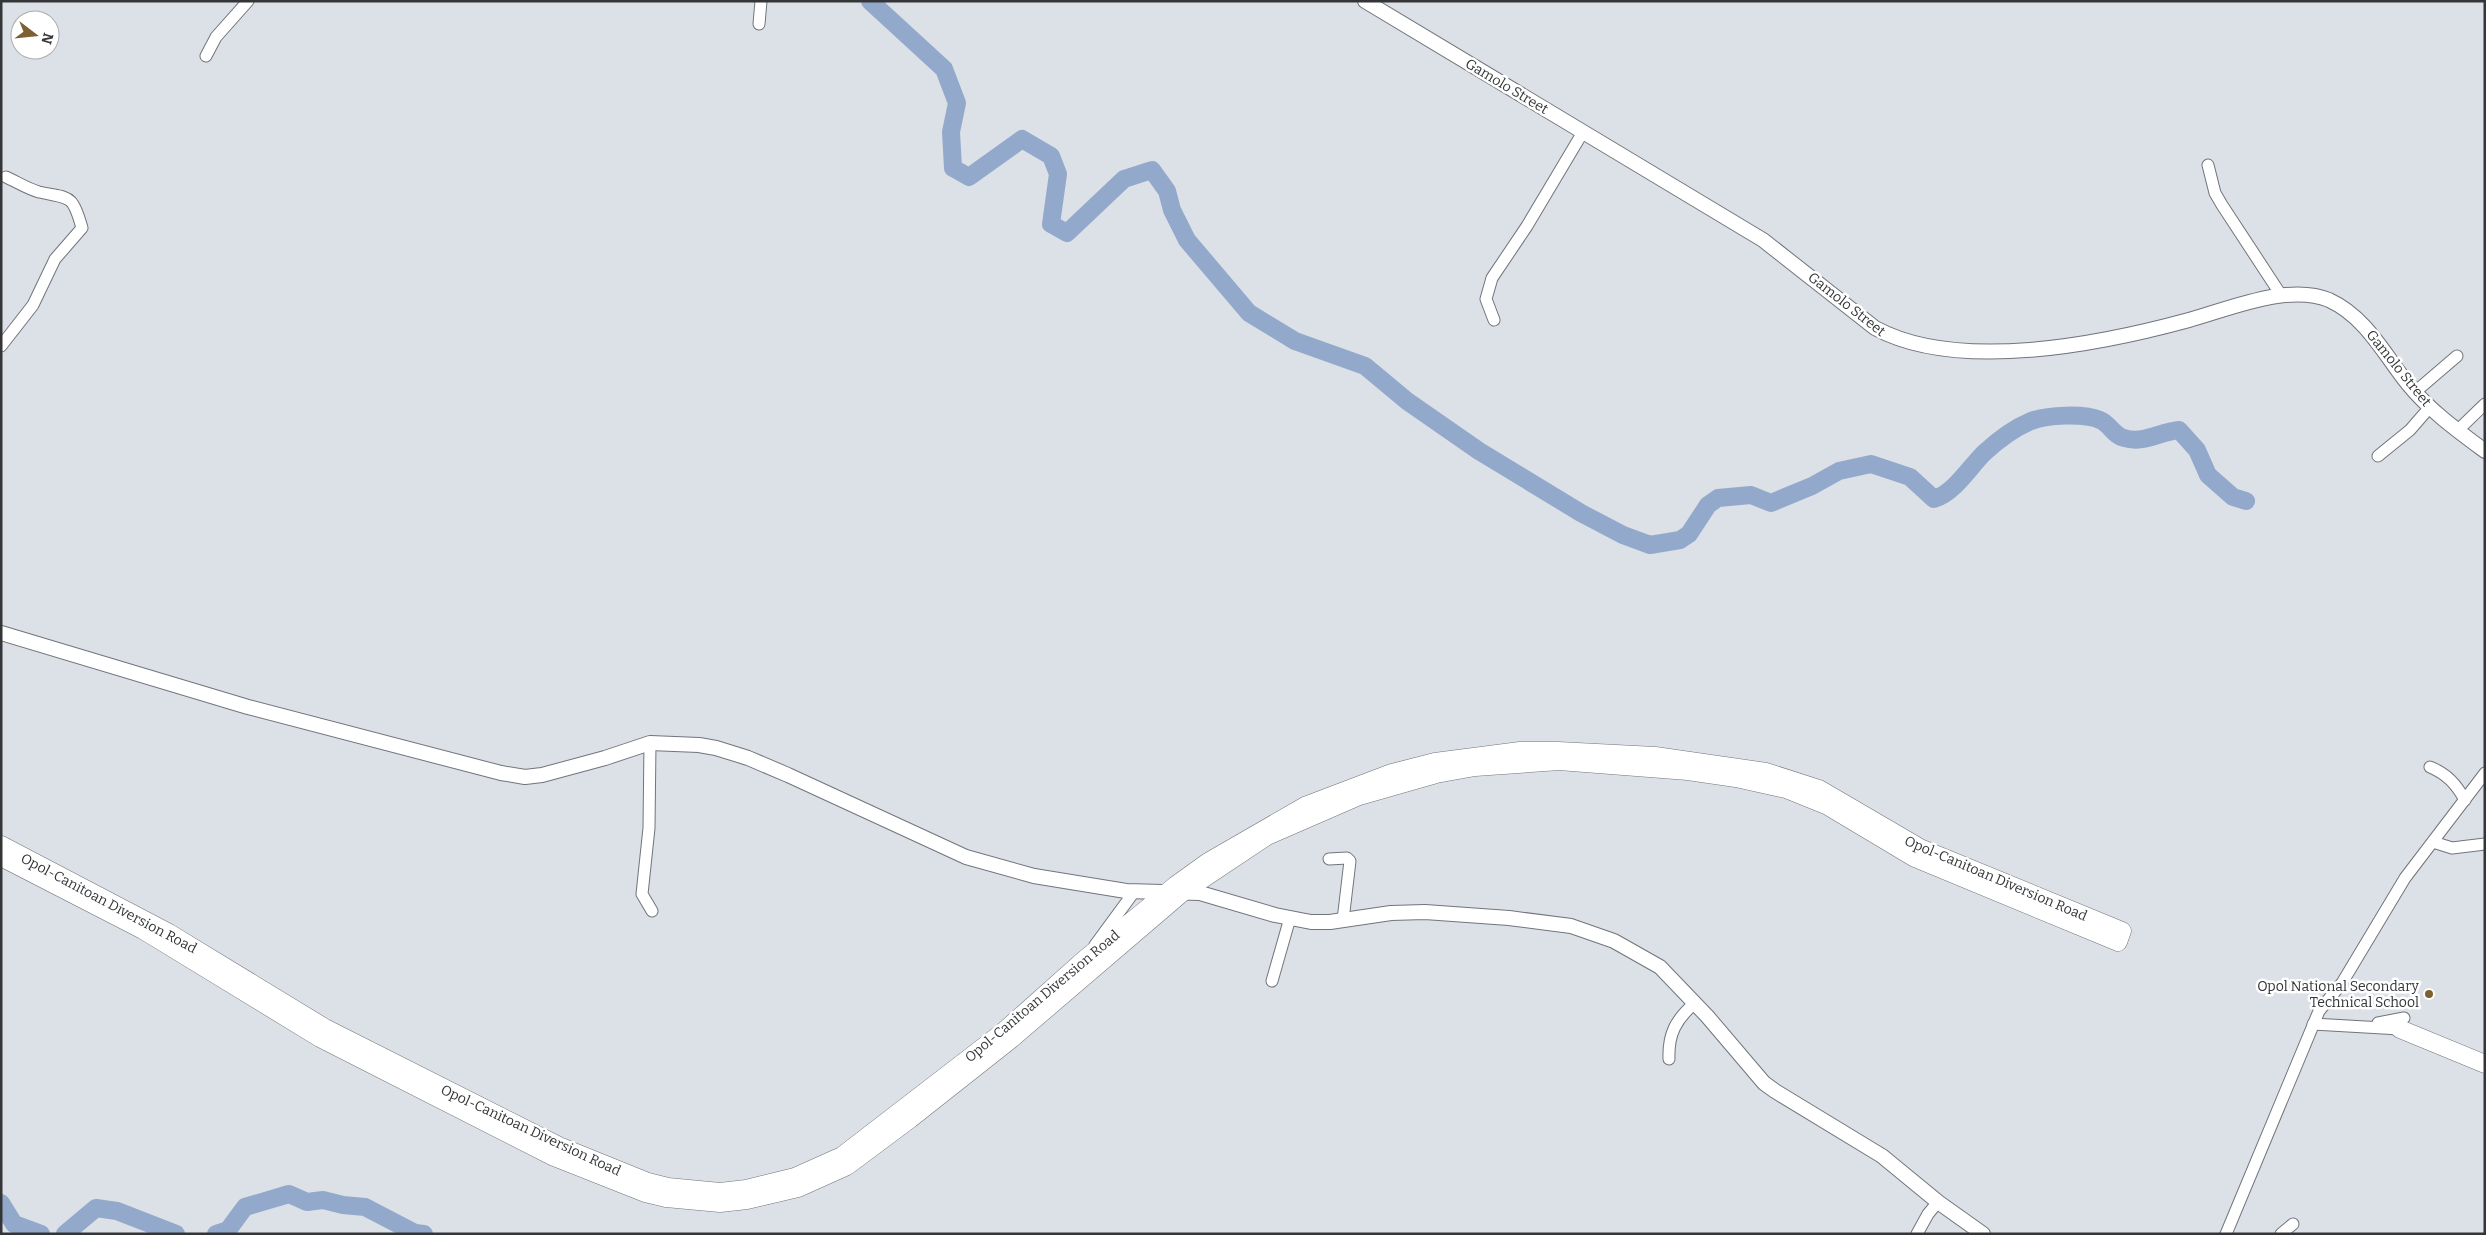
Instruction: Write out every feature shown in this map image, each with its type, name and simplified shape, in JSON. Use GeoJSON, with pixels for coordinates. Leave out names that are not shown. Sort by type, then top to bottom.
{"type":"FeatureCollection","features":[{"type":"Feature","properties":{"kind":"main road","name":"Opol-Canitoan Diversion Road"},"geometry":{"type":"LineString","coordinates":[[1,845],[169,933],[325,1028],[517,1126],[628,1176],[668,1187],[720,1192],[770,1184],[810,1171],[842,1156],[874,1134],[1003,1032],[1094,953],[1267,836],[1359,796],[1392,785],[1475,767],[1560,761],[1622,766],[1736,778],[1802,794],[1828,806],[1915,858],[2120,937]]}},
{"type":"Feature","properties":{"kind":"main road","name":"Opol-Canitoan Diversion Road"},"geometry":{"type":"LineString","coordinates":[[1,857],[143,930],[320,1038],[512,1136],[623,1186],[666,1198],[693,1201],[720,1203],[773,1195],[806,1185],[847,1166],[910,1120],[1010,1040],[1094,953]]}},
{"type":"Feature","properties":{"kind":"main road"},"geometry":{"type":"LineString","coordinates":[[2402,1024],[2485,1053]]}},
{"type":"Feature","properties":{"kind":"main road"},"geometry":{"type":"LineString","coordinates":[[2402,1024],[2485,1064]]}},
{"type":"Feature","properties":{"kind":"street"},"geometry":{"type":"LineString","coordinates":[[206,56],[216,37],[248,1]]}},
{"type":"Feature","properties":{"kind":"street"},"geometry":{"type":"LineString","coordinates":[[759,24],[761,1]]}},
{"type":"Feature","properties":{"kind":"street","name":"Gamolo Street"},"geometry":{"type":"LineString","coordinates":[[1365,1],[1777,249],[1875,328],[1896,340],[1917,345],[1986,352],[2038,350],[2163,327],[2281,295],[2309,295],[2328,300],[2366,327],[2415,392],[2457,431],[2485,451]]}},
{"type":"Feature","properties":{"kind":"street"},"geometry":{"type":"LineString","coordinates":[[1494,320],[1486,299],[1492,278],[1527,226],[1583,132]]}},
{"type":"Feature","properties":{"kind":"street"},"geometry":{"type":"LineString","coordinates":[[2208,165],[2215,193],[2281,295]]}},
{"type":"Feature","properties":{"kind":"street"},"geometry":{"type":"LineString","coordinates":[[1,346],[33,305],[55,259],[82,228],[78,212],[69,199],[60,194],[39,192],[6,177]]}},
{"type":"Feature","properties":{"kind":"street"},"geometry":{"type":"LineString","coordinates":[[2415,392],[2457,356]]}},
{"type":"Feature","properties":{"kind":"street"},"geometry":{"type":"LineString","coordinates":[[2457,431],[2485,404]]}},
{"type":"Feature","properties":{"kind":"street"},"geometry":{"type":"LineString","coordinates":[[2378,456],[2410,430],[2430,407]]}},
{"type":"Feature","properties":{"kind":"street"},"geometry":{"type":"LineString","coordinates":[[1,633],[248,707],[501,773],[525,777],[542,775],[605,758],[650,743],[677,742],[716,748],[748,758],[985,864],[1034,876],[1134,892],[1197,882],[1290,918],[1311,922],[1344,920],[1391,913],[1425,912],[1509,918],[1571,926],[1614,941],[1660,967],[1764,1083],[1882,1156],[1899,1168],[1938,1202],[1983,1234]]}},
{"type":"Feature","properties":{"kind":"street"},"geometry":{"type":"LineString","coordinates":[[650,743],[650,828],[642,894],[652,911]]}},
{"type":"Feature","properties":{"kind":"street"},"geometry":{"type":"LineString","coordinates":[[2430,767],[2455,783],[2466,800]]}},
{"type":"Feature","properties":{"kind":"street"},"geometry":{"type":"LineString","coordinates":[[2226,1234],[2313,1024],[2323,1005],[2342,983],[2405,878],[2485,773]]}},
{"type":"Feature","properties":{"kind":"street"},"geometry":{"type":"LineString","coordinates":[[2433,842],[2452,848],[2485,844]]}},
{"type":"Feature","properties":{"kind":"street"},"geometry":{"type":"LineString","coordinates":[[1329,858],[1347,858],[1350,861],[1344,920]]}},
{"type":"Feature","properties":{"kind":"street"},"geometry":{"type":"LineString","coordinates":[[1094,953],[1134,892]]}},
{"type":"Feature","properties":{"kind":"street"},"geometry":{"type":"LineString","coordinates":[[1272,981],[1290,918]]}},
{"type":"Feature","properties":{"kind":"street"},"geometry":{"type":"LineString","coordinates":[[1669,1059],[1670,1039],[1674,1026],[1680,1015],[1694,1003]]}},
{"type":"Feature","properties":{"kind":"street"},"geometry":{"type":"LineString","coordinates":[[2313,1024],[2360,1027],[2402,1024]]}},
{"type":"Feature","properties":{"kind":"street"},"geometry":{"type":"LineString","coordinates":[[1917,1234],[1928,1214],[1938,1202]]}},
{"type":"Feature","properties":{"kind":"street"},"geometry":{"type":"LineString","coordinates":[[2281,1234],[2293,1224]]}},
{"type":"Feature","properties":{"kind":"waterway"},"geometry":{"type":"LineString","coordinates":[[870,1],[944,69],[957,103],[951,132],[953,168],[969,177],[1022,139],[1051,156],[1058,174],[1051,224],[1067,233],[1124,179],[1152,170],[1167,191],[1172,210],[1187,240],[1249,313],[1295,341],[1365,366],[1407,401],[1479,451],[1581,513],[1623,535],[1650,545],[1680,540],[1689,534],[1708,505],[1718,498],[1751,495],[1771,503],[1812,486],[1839,471],[1871,464],[1910,477],[1934,499],[1955,486],[1984,453],[2006,435],[2031,421],[2056,416],[2085,416],[2093,418],[2106,424],[2120,437],[2138,440],[2179,430],[2197,450],[2208,475],[2233,497],[2246,501]]}},
{"type":"Feature","properties":{"kind":"waterway"},"geometry":{"type":"LineString","coordinates":[[216,1234],[228,1230],[245,1207],[289,1194],[307,1202],[323,1200],[343,1205],[365,1207],[415,1233],[424,1234]]}},
{"type":"Feature","properties":{"kind":"waterway"},"geometry":{"type":"LineString","coordinates":[[1,1203],[14,1224],[41,1234]]}},
{"type":"Feature","properties":{"kind":"waterway"},"geometry":{"type":"LineString","coordinates":[[65,1234],[96,1208],[117,1211],[176,1234]]}},
{"type":"Feature","properties":{"kind":"place","name":"Opol National Secondary Technical School"},"geometry":{"type":"Point","coordinates":[2429,994]}}]}
